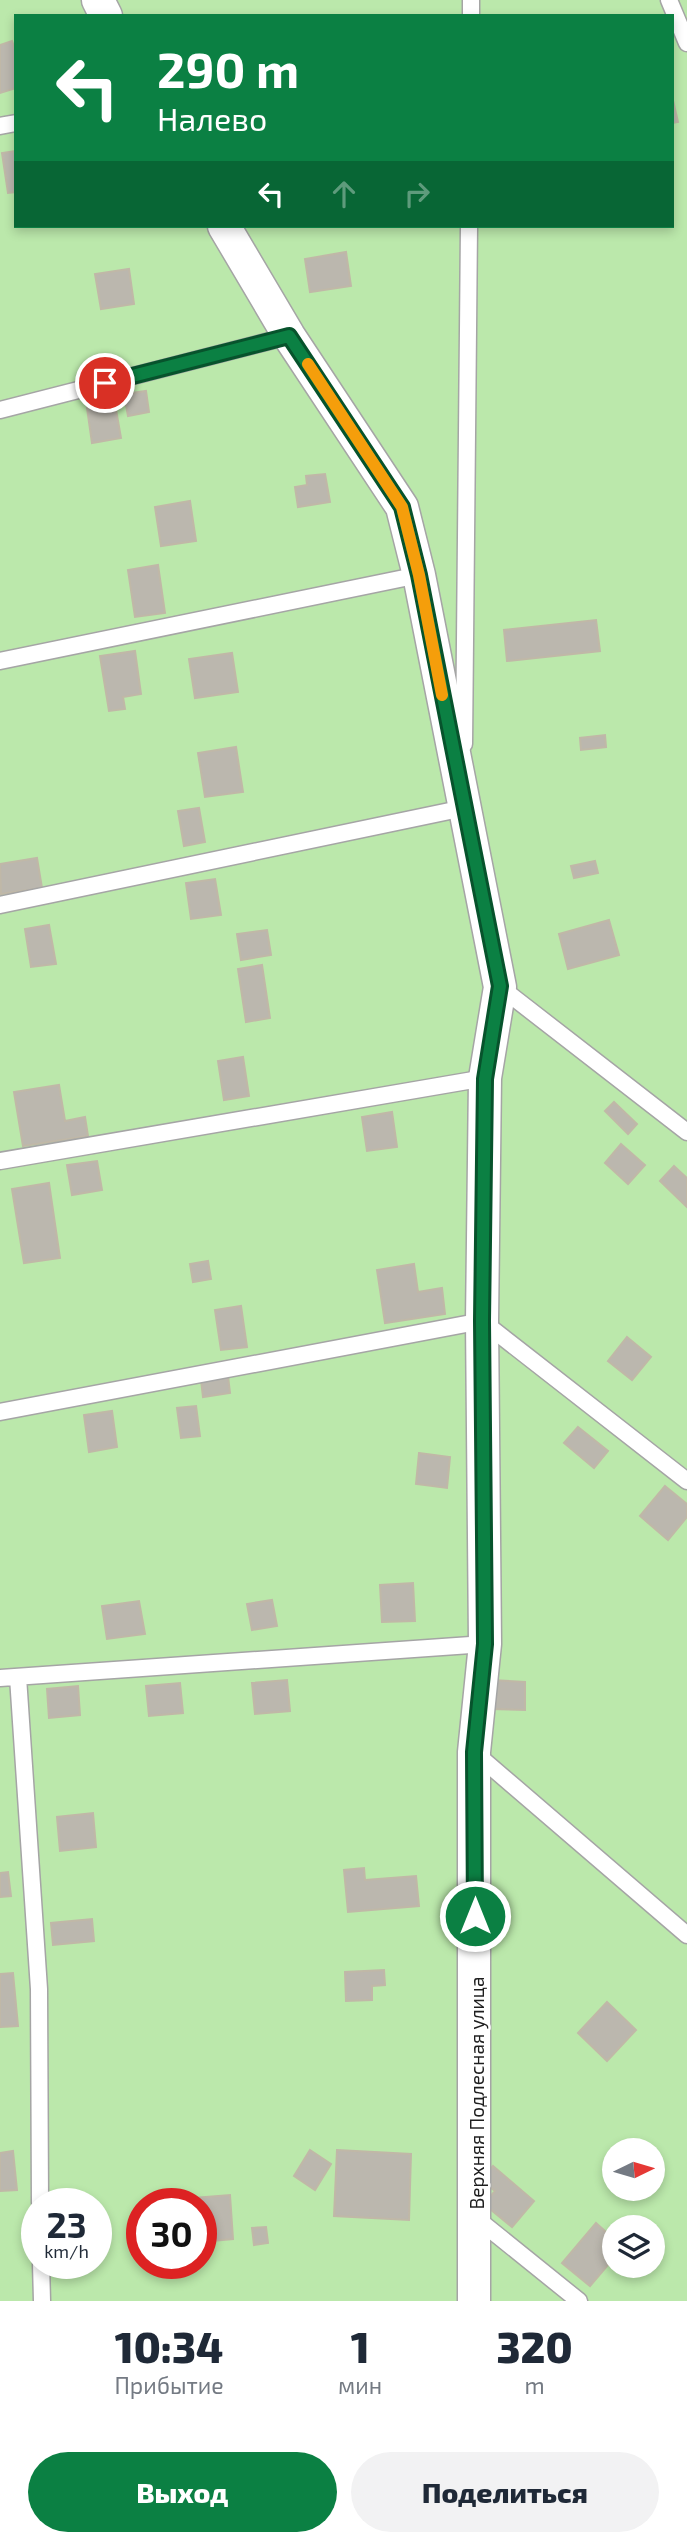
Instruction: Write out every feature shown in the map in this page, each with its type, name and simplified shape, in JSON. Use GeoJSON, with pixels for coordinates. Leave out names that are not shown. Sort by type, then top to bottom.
{"type":"FeatureCollection","features":[{"type":"Feature","properties":{"kind":"street","name":"Верхняя Подлесная улица"},"geometry":{"type":"LineString","coordinates":[[225,228],[289,336],[402,507],[419,575],[500,986],[485,1079],[482,1321],[485,1644],[474,1752],[474,2301]]}},
{"type":"Feature","properties":{"kind":"lane"},"geometry":{"type":"LineString","coordinates":[[669,0],[687,43]]}},
{"type":"Feature","properties":{"kind":"lane"},"geometry":{"type":"LineString","coordinates":[[0,905],[464,808],[469,228]]}},
{"type":"Feature","properties":{"kind":"lane"},"geometry":{"type":"LineString","coordinates":[[0,410],[289,336]]}},
{"type":"Feature","properties":{"kind":"lane"},"geometry":{"type":"LineString","coordinates":[[0,661],[419,575]]}},
{"type":"Feature","properties":{"kind":"lane"},"geometry":{"type":"LineString","coordinates":[[500,986],[687,1132]]}},
{"type":"Feature","properties":{"kind":"lane"},"geometry":{"type":"LineString","coordinates":[[0,1161],[485,1079]]}},
{"type":"Feature","properties":{"kind":"lane"},"geometry":{"type":"LineString","coordinates":[[0,1412],[482,1321],[687,1481]]}},
{"type":"Feature","properties":{"kind":"lane"},"geometry":{"type":"LineString","coordinates":[[0,1678],[485,1644]]}},
{"type":"Feature","properties":{"kind":"lane"},"geometry":{"type":"LineString","coordinates":[[18,1677],[39,1989],[40,2188]]}},
{"type":"Feature","properties":{"kind":"lane"},"geometry":{"type":"LineString","coordinates":[[474,1752],[687,1934]]}},
{"type":"Feature","properties":{"kind":"lane"},"geometry":{"type":"LineString","coordinates":[[476,2218],[579,2301]]}},
{"type":"Feature","properties":{"kind":"lane"},"geometry":{"type":"LineString","coordinates":[[41,2279],[42,2301]]}},
{"type":"Feature","properties":{"kind":"green space"},"geometry":{"type":"Polygon","coordinates":[[[0,0],[687,0],[687,2301],[0,2301],[0,0]]]}},
{"type":"Feature","properties":{"kind":"building"},"geometry":{"type":"Polygon","coordinates":[[[12,41],[14,46],[14,89],[0,93],[0,45],[12,41]]]}},
{"type":"Feature","properties":{"kind":"building"},"geometry":{"type":"Polygon","coordinates":[[[674,105],[678,122],[674,123],[674,105]]]}},
{"type":"Feature","properties":{"kind":"building"},"geometry":{"type":"Polygon","coordinates":[[[14,151],[14,192],[8,193],[2,153],[14,151]]]}},
{"type":"Feature","properties":{"kind":"building"},"geometry":{"type":"Polygon","coordinates":[[[346,252],[351,286],[310,292],[305,259],[346,252]]]}},
{"type":"Feature","properties":{"kind":"building"},"geometry":{"type":"Polygon","coordinates":[[[129,269],[134,304],[101,309],[95,274],[129,269]]]}},
{"type":"Feature","properties":{"kind":"building"},"geometry":{"type":"Polygon","coordinates":[[[146,391],[149,412],[128,416],[124,394],[146,391]]]}},
{"type":"Feature","properties":{"kind":"building"},"geometry":{"type":"Polygon","coordinates":[[[115,404],[121,438],[92,443],[87,408],[115,404]]]}},
{"type":"Feature","properties":{"kind":"building"},"geometry":{"type":"Polygon","coordinates":[[[325,474],[330,502],[298,507],[295,487],[307,485],[306,476],[325,474]]]}},
{"type":"Feature","properties":{"kind":"building"},"geometry":{"type":"Polygon","coordinates":[[[190,501],[196,541],[161,546],[155,507],[190,501]]]}},
{"type":"Feature","properties":{"kind":"building"},"geometry":{"type":"Polygon","coordinates":[[[158,565],[165,613],[135,617],[128,570],[158,565]]]}},
{"type":"Feature","properties":{"kind":"building"},"geometry":{"type":"Polygon","coordinates":[[[596,620],[600,651],[507,661],[504,630],[596,620]]]}},
{"type":"Feature","properties":{"kind":"building"},"geometry":{"type":"Polygon","coordinates":[[[135,651],[141,694],[123,697],[125,709],[109,711],[100,656],[135,651]]]}},
{"type":"Feature","properties":{"kind":"building"},"geometry":{"type":"Polygon","coordinates":[[[232,653],[238,692],[195,698],[189,659],[232,653]]]}},
{"type":"Feature","properties":{"kind":"building"},"geometry":{"type":"Polygon","coordinates":[[[605,735],[606,747],[581,750],[580,738],[605,735]]]}},
{"type":"Feature","properties":{"kind":"building"},"geometry":{"type":"Polygon","coordinates":[[[236,747],[243,792],[205,797],[198,753],[236,747]]]}},
{"type":"Feature","properties":{"kind":"building"},"geometry":{"type":"Polygon","coordinates":[[[199,808],[205,842],[184,846],[178,811],[199,808]]]}},
{"type":"Feature","properties":{"kind":"building"},"geometry":{"type":"Polygon","coordinates":[[[37,858],[42,888],[1,894],[0,864],[37,858]]]}},
{"type":"Feature","properties":{"kind":"building"},"geometry":{"type":"Polygon","coordinates":[[[595,861],[598,873],[574,878],[571,866],[595,861]]]}},
{"type":"Feature","properties":{"kind":"building"},"geometry":{"type":"Polygon","coordinates":[[[215,879],[221,915],[191,919],[186,883],[215,879]]]}},
{"type":"Feature","properties":{"kind":"building"},"geometry":{"type":"Polygon","coordinates":[[[609,920],[619,955],[568,969],[559,934],[609,920]]]}},
{"type":"Feature","properties":{"kind":"building"},"geometry":{"type":"Polygon","coordinates":[[[49,925],[56,964],[31,967],[25,929],[49,925]]]}},
{"type":"Feature","properties":{"kind":"building"},"geometry":{"type":"Polygon","coordinates":[[[267,930],[271,955],[241,960],[237,934],[267,930]]]}},
{"type":"Feature","properties":{"kind":"building"},"geometry":{"type":"Polygon","coordinates":[[[262,965],[270,1018],[246,1022],[238,969],[262,965]]]}},
{"type":"Feature","properties":{"kind":"building"},"geometry":{"type":"Polygon","coordinates":[[[243,1057],[249,1096],[224,1100],[218,1061],[243,1057]]]}},
{"type":"Feature","properties":{"kind":"building"},"geometry":{"type":"Polygon","coordinates":[[[59,1085],[65,1121],[85,1117],[88,1136],[23,1146],[14,1092],[59,1085]]]}},
{"type":"Feature","properties":{"kind":"building"},"geometry":{"type":"Polygon","coordinates":[[[614,1102],[637,1124],[628,1134],[605,1111],[614,1102]]]}},
{"type":"Feature","properties":{"kind":"building"},"geometry":{"type":"Polygon","coordinates":[[[392,1112],[397,1147],[367,1151],[362,1117],[392,1112]]]}},
{"type":"Feature","properties":{"kind":"building"},"geometry":{"type":"Polygon","coordinates":[[[621,1144],[645,1165],[628,1184],[605,1163],[621,1144]]]}},
{"type":"Feature","properties":{"kind":"building"},"geometry":{"type":"Polygon","coordinates":[[[97,1161],[102,1190],[72,1195],[67,1165],[97,1161]]]}},
{"type":"Feature","properties":{"kind":"building"},"geometry":{"type":"Polygon","coordinates":[[[674,1166],[687,1178],[687,1207],[660,1181],[674,1166]]]}},
{"type":"Feature","properties":{"kind":"building"},"geometry":{"type":"Polygon","coordinates":[[[49,1183],[60,1258],[24,1263],[12,1189],[49,1183]]]}},
{"type":"Feature","properties":{"kind":"building"},"geometry":{"type":"Polygon","coordinates":[[[208,1261],[211,1279],[193,1282],[190,1264],[208,1261]]]}},
{"type":"Feature","properties":{"kind":"building"},"geometry":{"type":"Polygon","coordinates":[[[414,1264],[418,1292],[442,1288],[445,1314],[385,1323],[377,1270],[414,1264]]]}},
{"type":"Feature","properties":{"kind":"building"},"geometry":{"type":"Polygon","coordinates":[[[241,1306],[247,1347],[221,1350],[215,1310],[241,1306]]]}},
{"type":"Feature","properties":{"kind":"building"},"geometry":{"type":"Polygon","coordinates":[[[627,1337],[651,1357],[632,1380],[608,1361],[627,1337]]]}},
{"type":"Feature","properties":{"kind":"building"},"geometry":{"type":"Polygon","coordinates":[[[228,1376],[230,1393],[203,1397],[201,1380],[228,1376]]]}},
{"type":"Feature","properties":{"kind":"building"},"geometry":{"type":"Polygon","coordinates":[[[196,1406],[200,1436],[181,1438],[177,1408],[196,1406]]]}},
{"type":"Feature","properties":{"kind":"building"},"geometry":{"type":"Polygon","coordinates":[[[112,1411],[117,1447],[89,1452],[84,1415],[112,1411]]]}},
{"type":"Feature","properties":{"kind":"building"},"geometry":{"type":"Polygon","coordinates":[[[578,1427],[608,1451],[594,1468],[564,1443],[578,1427]]]}},
{"type":"Feature","properties":{"kind":"building"},"geometry":{"type":"Polygon","coordinates":[[[419,1453],[450,1457],[447,1488],[416,1484],[419,1453]]]}},
{"type":"Feature","properties":{"kind":"building"},"geometry":{"type":"Polygon","coordinates":[[[665,1486],[687,1504],[687,1517],[668,1540],[640,1516],[665,1486]]]}},
{"type":"Feature","properties":{"kind":"building"},"geometry":{"type":"Polygon","coordinates":[[[413,1583],[415,1621],[382,1622],[380,1585],[413,1583]]]}},
{"type":"Feature","properties":{"kind":"building"},"geometry":{"type":"Polygon","coordinates":[[[272,1600],[277,1626],[252,1630],[247,1604],[272,1600]]]}},
{"type":"Feature","properties":{"kind":"building"},"geometry":{"type":"Polygon","coordinates":[[[139,1601],[145,1634],[107,1639],[102,1606],[139,1601]]]}},
{"type":"Feature","properties":{"kind":"building"},"geometry":{"type":"Polygon","coordinates":[[[287,1680],[290,1711],[255,1714],[252,1683],[287,1680]]]}},
{"type":"Feature","properties":{"kind":"building"},"geometry":{"type":"Polygon","coordinates":[[[492,1680],[525,1682],[525,1710],[491,1709],[492,1680]]]}},
{"type":"Feature","properties":{"kind":"building"},"geometry":{"type":"Polygon","coordinates":[[[180,1683],[183,1713],[149,1716],[146,1686],[180,1683]]]}},
{"type":"Feature","properties":{"kind":"building"},"geometry":{"type":"Polygon","coordinates":[[[78,1686],[80,1715],[49,1718],[47,1689],[78,1686]]]}},
{"type":"Feature","properties":{"kind":"building"},"geometry":{"type":"Polygon","coordinates":[[[93,1813],[96,1847],[60,1851],[57,1817],[93,1813]]]}},
{"type":"Feature","properties":{"kind":"building"},"geometry":{"type":"Polygon","coordinates":[[[364,1868],[365,1880],[416,1876],[419,1906],[348,1912],[344,1870],[364,1868]]]}},
{"type":"Feature","properties":{"kind":"building"},"geometry":{"type":"Polygon","coordinates":[[[8,1872],[11,1896],[0,1897],[0,1873],[8,1872]]]}},
{"type":"Feature","properties":{"kind":"building"},"geometry":{"type":"Polygon","coordinates":[[[92,1919],[94,1941],[53,1945],[51,1923],[92,1919]]]}},
{"type":"Feature","properties":{"kind":"building"},"geometry":{"type":"Polygon","coordinates":[[[384,1970],[385,1985],[372,1986],[372,2000],[346,2001],[345,1972],[384,1970]]]}},
{"type":"Feature","properties":{"kind":"building"},"geometry":{"type":"Polygon","coordinates":[[[13,1973],[18,2026],[0,2027],[0,1974],[13,1973]]]}},
{"type":"Feature","properties":{"kind":"building"},"geometry":{"type":"Polygon","coordinates":[[[607,2002],[636,2030],[607,2061],[578,2033],[607,2002]]]}},
{"type":"Feature","properties":{"kind":"building"},"geometry":{"type":"Polygon","coordinates":[[[310,2150],[331,2164],[315,2190],[294,2176],[310,2150]]]}},
{"type":"Feature","properties":{"kind":"building"},"geometry":{"type":"Polygon","coordinates":[[[337,2150],[411,2154],[409,2220],[334,2216],[337,2150]]]}},
{"type":"Feature","properties":{"kind":"building"},"geometry":{"type":"Polygon","coordinates":[[[13,2151],[17,2190],[0,2191],[0,2153],[13,2151]]]}},
{"type":"Feature","properties":{"kind":"building"},"geometry":{"type":"Polygon","coordinates":[[[493,2166],[534,2201],[512,2227],[484,2204],[495,2191],[481,2180],[493,2166]]]}},
{"type":"Feature","properties":{"kind":"building"},"geometry":{"type":"Polygon","coordinates":[[[230,2195],[233,2239],[217,2240],[217,2196],[230,2195]]]}},
{"type":"Feature","properties":{"kind":"building"},"geometry":{"type":"Polygon","coordinates":[[[596,2223],[602,2228],[602,2272],[590,2286],[562,2263],[596,2223]]]}},
{"type":"Feature","properties":{"kind":"building"},"geometry":{"type":"Polygon","coordinates":[[[266,2227],[268,2243],[254,2245],[252,2228],[266,2227]]]}},
{"type":"Feature","properties":{"kind":"slow traffic"},"geometry":{"type":"LineString","coordinates":[[308,364],[402,507],[419,575],[442,695]]}},
{"type":"Feature","properties":{"kind":"route"},"geometry":{"type":"LineString","coordinates":[[105,383],[289,336],[402,507],[419,575],[500,986],[485,1079],[482,1321],[485,1644],[474,1752],[475,1916]]}}]}
